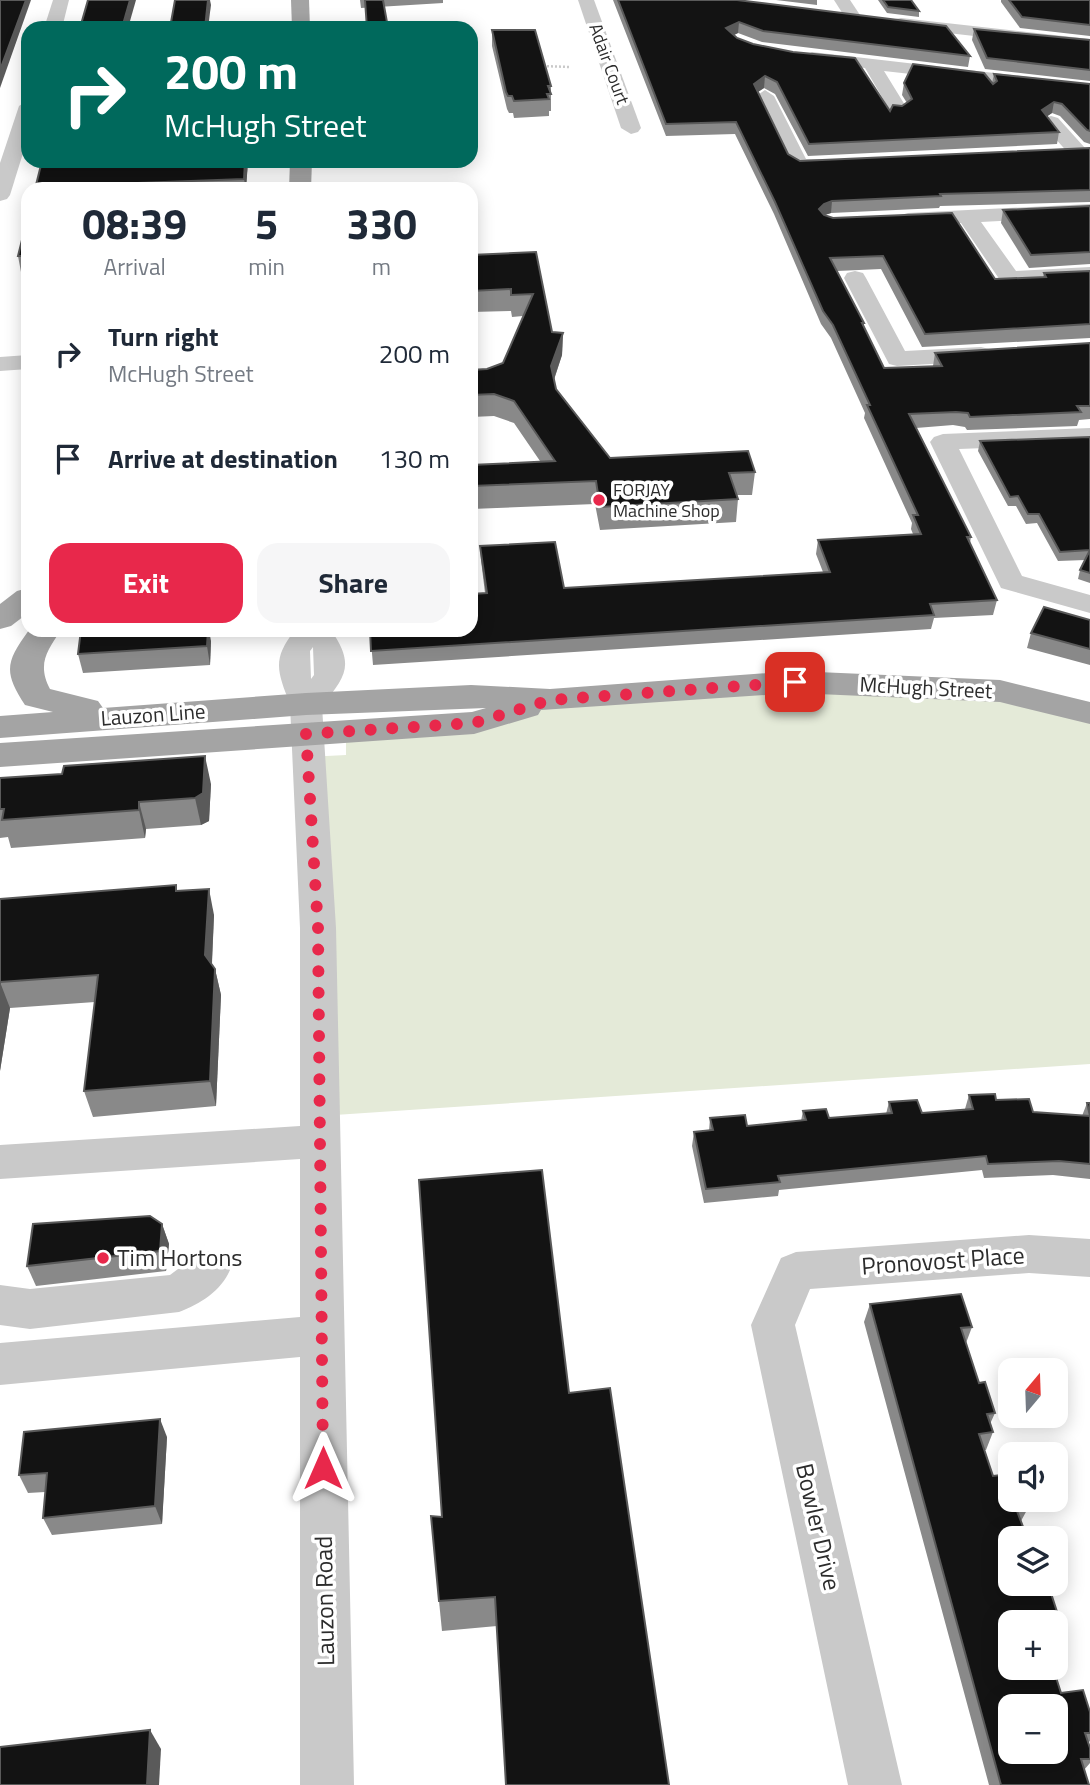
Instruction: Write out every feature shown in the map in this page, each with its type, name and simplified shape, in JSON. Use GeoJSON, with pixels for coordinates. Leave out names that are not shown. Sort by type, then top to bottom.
{"type":"FeatureCollection","features":[{"type":"Feature","properties":{"kind":"main road"},"geometry":{"type":"LineString","coordinates":[[300,0],[301,21]]}},
{"type":"Feature","properties":{"kind":"main road"},"geometry":{"type":"LineString","coordinates":[[0,619],[21,603]]}},
{"type":"Feature","properties":{"kind":"main road"},"geometry":{"type":"LineString","coordinates":[[0,652],[21,636]]}},
{"type":"Feature","properties":{"kind":"main road"},"geometry":{"type":"LineString","coordinates":[[40,637],[26,658],[24,675],[37,697],[126,717]]}},
{"type":"Feature","properties":{"kind":"main road","name":"McHugh Street"},"geometry":{"type":"LineString","coordinates":[[306,719],[474,723],[550,700],[795,682],[1000,691],[1090,713]]}},
{"type":"Feature","properties":{"kind":"main road","name":"Lauzon Line"},"geometry":{"type":"LineString","coordinates":[[0,727],[126,717],[306,719]]}},
{"type":"Feature","properties":{"kind":"main road","name":"Lauzon Line"},"geometry":{"type":"LineString","coordinates":[[0,755],[306,719]]}},
{"type":"Feature","properties":{"kind":"street"},"geometry":{"type":"LineString","coordinates":[[54,21],[61,0]]}},
{"type":"Feature","properties":{"kind":"street","name":"Adair Court"},"geometry":{"type":"LineString","coordinates":[[586,0],[631,128]]}},
{"type":"Feature","properties":{"kind":"street"},"geometry":{"type":"LineString","coordinates":[[842,0],[867,19]]}},
{"type":"Feature","properties":{"kind":"street"},"geometry":{"type":"LineString","coordinates":[[955,11],[972,31]]}},
{"type":"Feature","properties":{"kind":"street"},"geometry":{"type":"LineString","coordinates":[[828,14],[1090,44]]}},
{"type":"Feature","properties":{"kind":"street"},"geometry":{"type":"LineString","coordinates":[[795,55],[1090,89]]}},
{"type":"Feature","properties":{"kind":"street"},"geometry":{"type":"LineString","coordinates":[[871,64],[899,110]]}},
{"type":"Feature","properties":{"kind":"street"},"geometry":{"type":"LineString","coordinates":[[765,96],[799,165],[854,162]]}},
{"type":"Feature","properties":{"kind":"street"},"geometry":{"type":"LineString","coordinates":[[1051,122],[1084,151]]}},
{"type":"Feature","properties":{"kind":"street"},"geometry":{"type":"LineString","coordinates":[[0,195],[21,128]]}},
{"type":"Feature","properties":{"kind":"street"},"geometry":{"type":"LineString","coordinates":[[1050,153],[1084,151]]}},
{"type":"Feature","properties":{"kind":"street"},"geometry":{"type":"LineString","coordinates":[[886,220],[1090,210]]}},
{"type":"Feature","properties":{"kind":"street"},"geometry":{"type":"LineString","coordinates":[[967,216],[1010,278],[1090,274]]}},
{"type":"Feature","properties":{"kind":"street"},"geometry":{"type":"LineString","coordinates":[[855,278],[897,359],[1007,352]]}},
{"type":"Feature","properties":{"kind":"street"},"geometry":{"type":"LineString","coordinates":[[0,364],[21,362]]}},
{"type":"Feature","properties":{"kind":"street"},"geometry":{"type":"LineString","coordinates":[[1090,436],[943,442],[1011,582],[1090,604]]}},
{"type":"Feature","properties":{"kind":"street","name":"Lauzon Road"},"geometry":{"type":"LineString","coordinates":[[305,637],[295,650],[295,677],[306,719],[318,928],[327,1785]]}},
{"type":"Feature","properties":{"kind":"street"},"geometry":{"type":"LineString","coordinates":[[306,719],[329,677],[329,649],[321,637]]}},
{"type":"Feature","properties":{"kind":"street"},"geometry":{"type":"LineString","coordinates":[[0,1162],[320,1141]]}},
{"type":"Feature","properties":{"kind":"street","name":"Pronovost Place"},"geometry":{"type":"LineString","coordinates":[[796,1271],[1029,1254],[1090,1258]]}},
{"type":"Feature","properties":{"kind":"street"},"geometry":{"type":"LineString","coordinates":[[0,1305],[30,1309],[179,1293],[209,1270]]}},
{"type":"Feature","properties":{"kind":"street","name":"Bowler Drive"},"geometry":{"type":"LineString","coordinates":[[796,1271],[773,1325],[875,1785]]}},
{"type":"Feature","properties":{"kind":"street"},"geometry":{"type":"LineString","coordinates":[[0,1364],[322,1335]]}},
{"type":"Feature","properties":{"kind":"path"},"geometry":{"type":"LineString","coordinates":[[533,62],[543,64],[544,67],[569,67]]}},
{"type":"Feature","properties":{"kind":"green space"},"geometry":{"type":"Polygon","coordinates":[[[795,682],[1000,691],[1090,713],[1090,1064],[320,1116],[307,757],[346,755],[346,731],[474,723],[550,700],[795,682]]]}},
{"type":"Feature","properties":{"kind":"building"},"geometry":{"type":"Polygon","coordinates":[[[0,0],[26,0],[0,70],[0,0]]]}},
{"type":"Feature","properties":{"kind":"building"},"geometry":{"type":"Polygon","coordinates":[[[88,0],[130,0],[124,21],[82,21],[88,0]]]}},
{"type":"Feature","properties":{"kind":"building"},"geometry":{"type":"Polygon","coordinates":[[[175,0],[208,0],[206,21],[171,21],[175,0]]]}},
{"type":"Feature","properties":{"kind":"building"},"geometry":{"type":"Polygon","coordinates":[[[365,0],[383,0],[387,21],[366,21],[365,0]]]}},
{"type":"Feature","properties":{"kind":"building"},"geometry":{"type":"Polygon","coordinates":[[[618,0],[737,0],[946,26],[970,56],[763,31],[739,22],[726,28],[737,38],[753,44],[793,52],[855,58],[890,111],[893,105],[902,106],[912,99],[904,83],[913,64],[984,73],[993,84],[997,81],[994,74],[1090,84],[1090,131],[1062,104],[1054,102],[1042,110],[1059,132],[809,144],[777,82],[765,76],[754,84],[788,154],[800,161],[1090,148],[1090,190],[940,194],[941,196],[832,201],[819,209],[824,215],[833,218],[952,213],[995,279],[1046,277],[1044,273],[1090,271],[1090,324],[925,334],[883,256],[830,258],[884,368],[942,366],[935,353],[1090,343],[1090,406],[1077,406],[1081,412],[970,417],[968,413],[956,412],[909,414],[971,537],[967,537],[997,600],[930,604],[934,615],[371,651],[370,637],[478,637],[478,594],[487,593],[480,546],[555,542],[564,588],[830,572],[818,540],[921,534],[913,515],[918,515],[867,405],[870,405],[833,325],[823,311],[736,122],[666,124],[618,0]]]}},
{"type":"Feature","properties":{"kind":"building"},"geometry":{"type":"Polygon","coordinates":[[[883,0],[911,0],[919,11],[888,7],[883,0]]]}},
{"type":"Feature","properties":{"kind":"building"},"geometry":{"type":"Polygon","coordinates":[[[1009,0],[1090,0],[1090,25],[1022,17],[1009,0]]]}},
{"type":"Feature","properties":{"kind":"building"},"geometry":{"type":"Polygon","coordinates":[[[974,29],[1090,40],[1090,70],[987,58],[974,29]]]}},
{"type":"Feature","properties":{"kind":"building"},"geometry":{"type":"Polygon","coordinates":[[[492,30],[535,30],[551,86],[548,86],[551,94],[547,94],[549,99],[514,101],[512,96],[508,96],[492,30]]]}},
{"type":"Feature","properties":{"kind":"building"},"geometry":{"type":"Polygon","coordinates":[[[40,168],[245,168],[244,179],[37,182],[40,168]]]}},
{"type":"Feature","properties":{"kind":"building"},"geometry":{"type":"Polygon","coordinates":[[[1090,206],[1090,252],[1031,255],[1003,210],[1090,206]]]}},
{"type":"Feature","properties":{"kind":"building"},"geometry":{"type":"Polygon","coordinates":[[[536,252],[552,332],[563,333],[551,366],[556,389],[610,458],[748,451],[755,472],[729,473],[738,499],[600,507],[596,481],[478,486],[478,465],[555,461],[514,401],[494,394],[478,395],[478,370],[503,363],[533,294],[511,295],[511,289],[478,291],[478,255],[536,252]]]}},
{"type":"Feature","properties":{"kind":"building"},"geometry":{"type":"Polygon","coordinates":[[[1090,437],[1090,550],[1060,552],[1039,514],[1028,514],[1018,496],[1010,497],[980,441],[1090,437]]]}},
{"type":"Feature","properties":{"kind":"building"},"geometry":{"type":"Polygon","coordinates":[[[1090,550],[1090,573],[1080,570],[1090,550]]]}},
{"type":"Feature","properties":{"kind":"building"},"geometry":{"type":"Polygon","coordinates":[[[1044,607],[1090,620],[1090,649],[1031,633],[1044,607]]]}},
{"type":"Feature","properties":{"kind":"building"},"geometry":{"type":"Polygon","coordinates":[[[80,637],[208,637],[207,646],[78,654],[80,637]]]}},
{"type":"Feature","properties":{"kind":"building"},"geometry":{"type":"Polygon","coordinates":[[[205,756],[203,793],[195,798],[139,802],[139,810],[2,820],[4,809],[0,809],[0,778],[62,774],[64,766],[205,756]]]}},
{"type":"Feature","properties":{"kind":"building"},"geometry":{"type":"Polygon","coordinates":[[[176,885],[176,891],[209,889],[205,955],[215,969],[210,1081],[84,1091],[98,975],[0,982],[0,899],[176,885]]]}},
{"type":"Feature","properties":{"kind":"building"},"geometry":{"type":"Polygon","coordinates":[[[995,1094],[996,1100],[1029,1099],[1033,1112],[1090,1116],[1090,1164],[1059,1161],[988,1164],[986,1156],[778,1176],[780,1182],[706,1189],[694,1132],[713,1130],[710,1118],[745,1115],[747,1126],[806,1120],[803,1111],[826,1109],[829,1118],[892,1113],[889,1102],[917,1100],[922,1113],[973,1109],[969,1095],[995,1094]]]}},
{"type":"Feature","properties":{"kind":"building"},"geometry":{"type":"Polygon","coordinates":[[[542,1170],[569,1393],[610,1388],[669,1785],[506,1785],[495,1597],[439,1601],[431,1516],[442,1517],[419,1180],[542,1170]]]}},
{"type":"Feature","properties":{"kind":"building"},"geometry":{"type":"Polygon","coordinates":[[[150,1216],[162,1224],[160,1251],[27,1266],[33,1224],[150,1216]]]}},
{"type":"Feature","properties":{"kind":"building"},"geometry":{"type":"Polygon","coordinates":[[[961,1294],[972,1327],[961,1328],[979,1383],[985,1382],[995,1413],[987,1414],[993,1432],[979,1434],[993,1476],[998,1475],[998,1512],[1017,1512],[1023,1526],[998,1526],[998,1596],[1052,1596],[1056,1610],[998,1610],[998,1680],[1057,1680],[1061,1693],[1083,1690],[1090,1712],[1090,1733],[1085,1733],[1090,1759],[1081,1759],[1089,1785],[1001,1785],[870,1304],[961,1294]]]}},
{"type":"Feature","properties":{"kind":"building"},"geometry":{"type":"Polygon","coordinates":[[[160,1419],[155,1506],[43,1518],[47,1473],[19,1475],[24,1432],[160,1419]]]}},
{"type":"Feature","properties":{"kind":"building"},"geometry":{"type":"Polygon","coordinates":[[[150,1730],[147,1785],[0,1785],[0,1747],[150,1730]]]}},
{"type":"Feature","properties":{"kind":"place","name":"FORJAY Machine Shop"},"geometry":{"type":"Point","coordinates":[599,500]}},
{"type":"Feature","properties":{"kind":"place","name":"Tim Hortons"},"geometry":{"type":"Point","coordinates":[103,1258]}},
{"type":"Feature","properties":{"kind":"route"},"geometry":{"type":"LineString","coordinates":[[323,1468],[318,928],[306,734],[474,723],[550,700],[795,682]]}}]}
